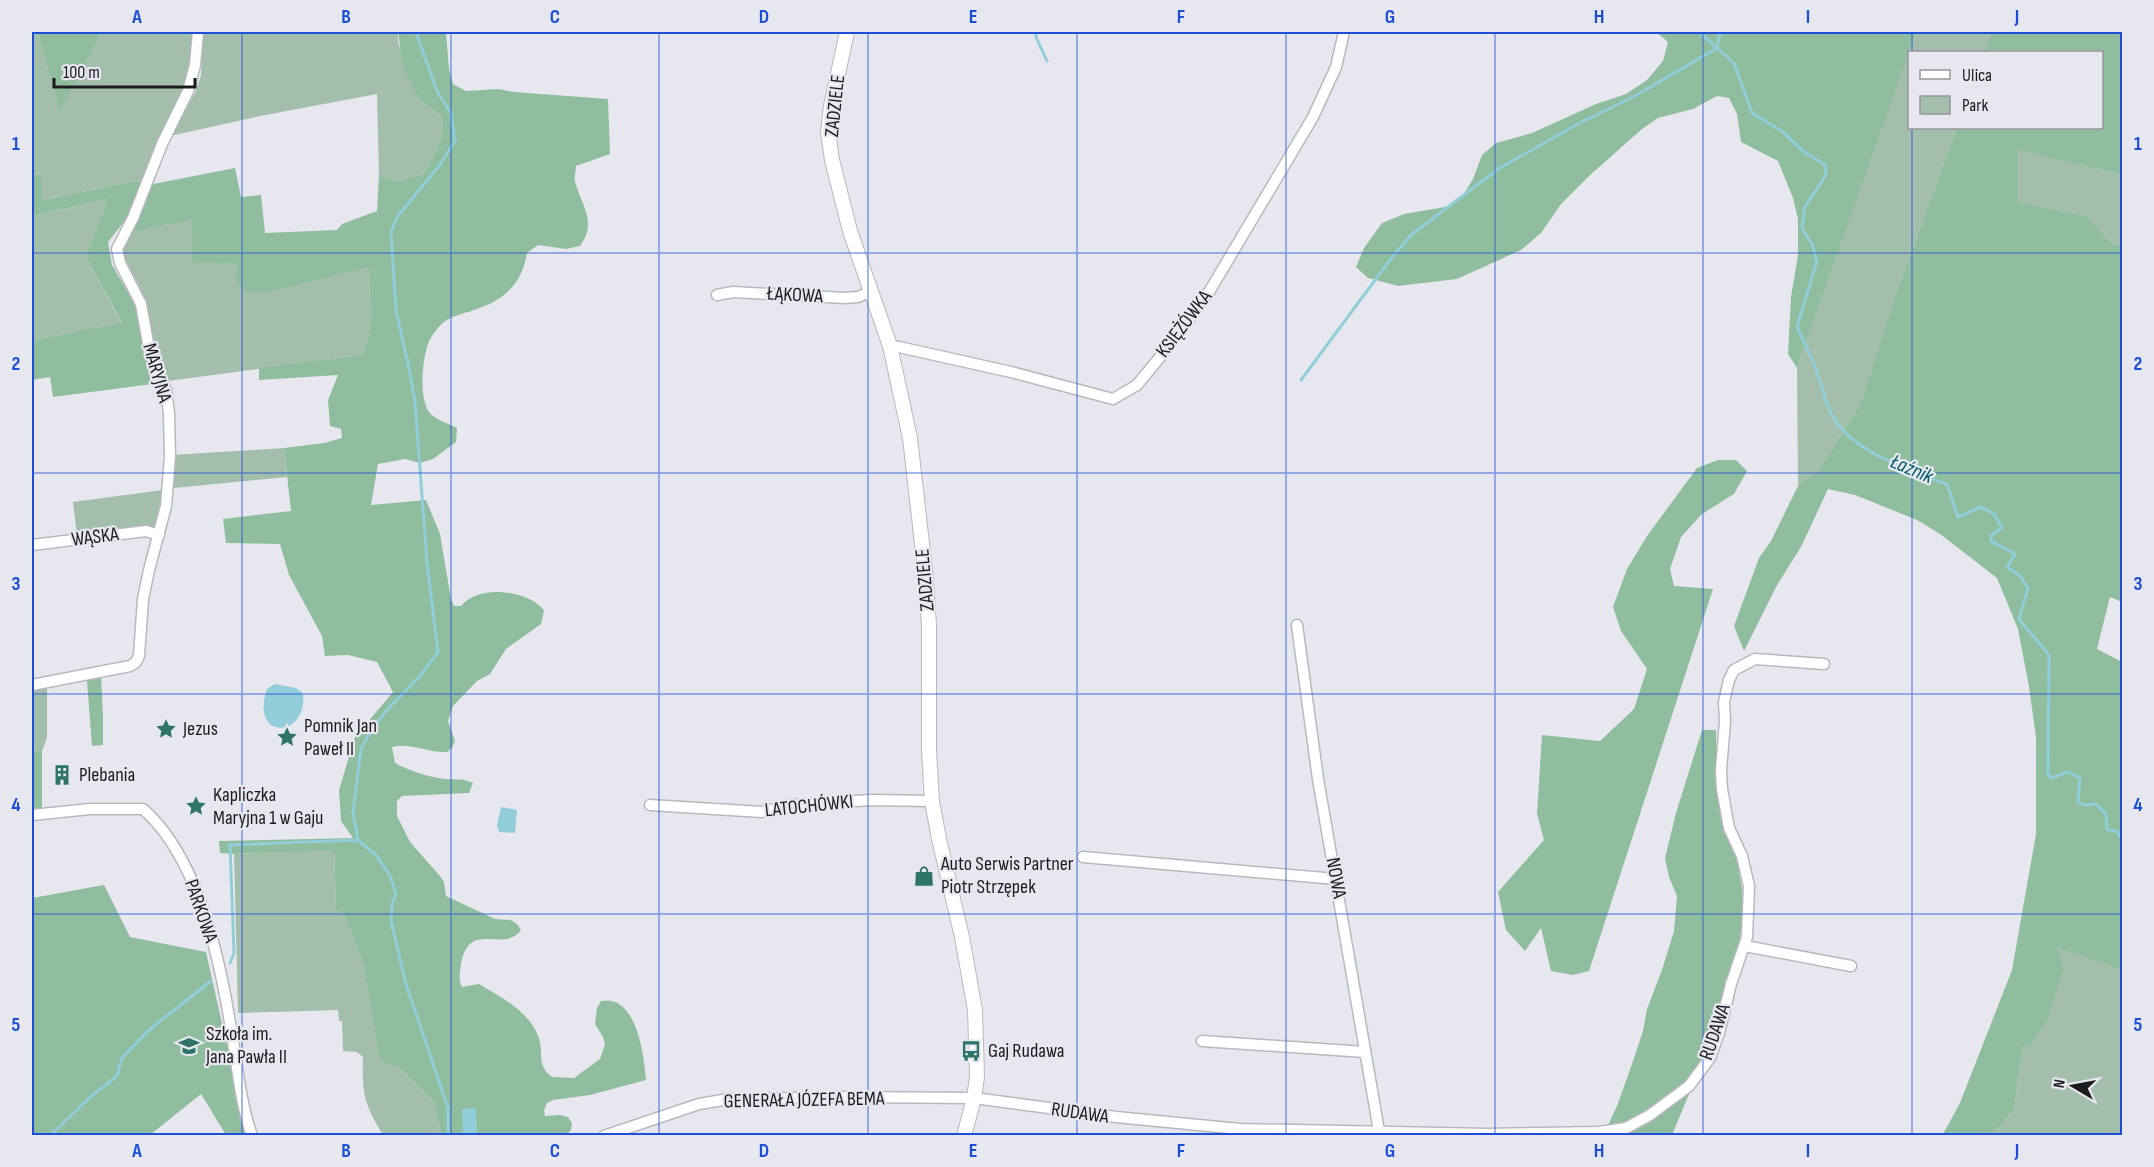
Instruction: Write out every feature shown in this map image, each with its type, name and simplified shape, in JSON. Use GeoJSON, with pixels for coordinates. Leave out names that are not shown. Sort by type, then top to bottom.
{"type":"FeatureCollection","features":[{"type":"Feature","properties":{"kind":"street","name":"MARYJNA"},"geometry":{"type":"LineString","coordinates":[[32,686],[122,668],[136,662],[139,656],[145,590],[166,506],[170,456],[166,390],[150,354],[141,304],[120,263],[117,249],[133,218],[162,144],[188,91],[195,65],[198,32]]}},
{"type":"Feature","properties":{"kind":"street","name":"ZADZIELE"},"geometry":{"type":"LineString","coordinates":[[847,32],[831,106],[828,132],[832,160],[850,231],[890,346],[910,438],[925,570],[930,643],[929,751],[932,801],[973,996],[977,1062],[974,1098],[964,1136]]}},
{"type":"Feature","properties":{"kind":"street","name":"KSIĘŻÓWKA"},"geometry":{"type":"LineString","coordinates":[[890,346],[899,346],[1011,372],[1113,399],[1137,385],[1166,351],[1209,292],[1313,117],[1336,67],[1344,32]]}},
{"type":"Feature","properties":{"kind":"street","name":"ŁĄKOWA"},"geometry":{"type":"LineString","coordinates":[[717,295],[734,292],[845,298],[858,297],[872,291]]}},
{"type":"Feature","properties":{"kind":"street","name":"WĄSKA"},"geometry":{"type":"LineString","coordinates":[[32,545],[146,531],[159,535]]}},
{"type":"Feature","properties":{"kind":"street","name":"NOWA"},"geometry":{"type":"LineString","coordinates":[[1297,625],[1318,779],[1378,1131]]}},
{"type":"Feature","properties":{"kind":"street","name":"RUDAWA"},"geometry":{"type":"LineString","coordinates":[[974,1098],[1176,1124],[1240,1129],[1488,1134],[1599,1132],[1626,1128],[1650,1116],[1689,1086],[1710,1058],[1747,937],[1749,886],[1742,856],[1729,828],[1722,789],[1725,687],[1734,670],[1755,659],[1824,664]]}},
{"type":"Feature","properties":{"kind":"street","name":"LATOCHÓWKI"},"geometry":{"type":"LineString","coordinates":[[650,804],[762,812],[793,805],[872,800],[932,801]]}},
{"type":"Feature","properties":{"kind":"street","name":"PARKOWA"},"geometry":{"type":"LineString","coordinates":[[32,815],[90,810],[143,809],[157,821],[171,841],[188,872],[208,921],[230,1022],[242,1102],[252,1136]]}},
{"type":"Feature","properties":{"kind":"street"},"geometry":{"type":"LineString","coordinates":[[1083,857],[1336,879]]}},
{"type":"Feature","properties":{"kind":"street"},"geometry":{"type":"LineString","coordinates":[[1745,946],[1851,966]]}},
{"type":"Feature","properties":{"kind":"street"},"geometry":{"type":"LineString","coordinates":[[1202,1041],[1365,1052]]}},
{"type":"Feature","properties":{"kind":"street","name":"GENERAŁA JÓZEFA BEMA"},"geometry":{"type":"LineString","coordinates":[[604,1136],[699,1104],[729,1099],[974,1098]]}},
{"type":"Feature","properties":{"kind":"green space"},"geometry":{"type":"Polygon","coordinates":[[[32,32],[43,32],[38,33],[60,111],[102,32],[195,32],[188,81],[141,180],[42,200],[40,173],[32,175],[32,32]]]}},
{"type":"Feature","properties":{"kind":"green space"},"geometry":{"type":"Polygon","coordinates":[[[102,32],[60,112],[38,33],[102,32]]]}},
{"type":"Feature","properties":{"kind":"green space"},"geometry":{"type":"Polygon","coordinates":[[[203,32],[398,32],[398,42],[419,99],[442,117],[442,134],[435,154],[423,174],[400,181],[379,176],[377,94],[170,136],[195,93],[201,75],[203,32]]]}},
{"type":"Feature","properties":{"kind":"green space"},"geometry":{"type":"Polygon","coordinates":[[[398,32],[446,32],[449,69],[453,84],[466,91],[498,89],[608,99],[610,154],[576,166],[575,181],[588,221],[588,229],[580,246],[566,249],[538,245],[527,253],[521,274],[503,296],[485,306],[451,318],[437,329],[428,344],[424,360],[422,379],[424,397],[431,415],[457,428],[456,442],[433,459],[420,463],[405,459],[378,464],[371,505],[426,500],[440,534],[454,606],[461,606],[469,599],[479,595],[503,592],[526,598],[544,610],[541,624],[506,649],[490,674],[477,681],[453,706],[448,721],[455,741],[452,748],[447,752],[406,746],[392,747],[395,763],[407,769],[432,777],[473,783],[469,793],[402,796],[397,801],[397,816],[410,842],[444,882],[446,896],[495,919],[511,920],[521,930],[514,937],[479,940],[471,943],[465,951],[461,964],[462,987],[479,984],[505,1000],[529,1020],[539,1038],[542,1064],[552,1077],[574,1078],[600,1059],[605,1044],[595,1024],[597,1008],[601,1001],[613,1001],[623,1007],[631,1017],[640,1043],[646,1080],[590,1095],[553,1100],[547,1103],[544,1110],[545,1116],[568,1117],[572,1123],[571,1130],[566,1135],[441,1135],[434,1102],[399,1068],[380,1060],[363,963],[343,913],[336,909],[334,850],[220,853],[219,841],[353,838],[341,821],[339,790],[355,737],[393,692],[377,662],[348,655],[325,656],[322,636],[289,575],[280,544],[226,543],[223,519],[291,511],[284,448],[324,443],[342,438],[341,429],[330,426],[328,400],[338,375],[259,380],[259,368],[362,355],[370,324],[369,268],[284,288],[253,292],[244,290],[235,279],[238,264],[193,262],[192,219],[128,233],[148,185],[235,168],[241,197],[261,195],[265,233],[337,230],[342,224],[377,211],[379,176],[400,181],[423,174],[438,147],[442,134],[442,117],[419,99],[403,68],[398,32]]]}},
{"type":"Feature","properties":{"kind":"green space"},"geometry":{"type":"Polygon","coordinates":[[[1656,32],[1916,32],[1797,368],[1788,354],[1791,297],[1798,255],[1798,219],[1793,198],[1778,161],[1741,142],[1737,114],[1729,98],[1717,96],[1693,109],[1658,118],[1642,129],[1589,176],[1561,204],[1541,233],[1521,250],[1457,279],[1398,286],[1368,278],[1356,267],[1364,248],[1382,223],[1404,214],[1445,207],[1462,197],[1473,179],[1482,155],[1496,143],[1532,133],[1596,104],[1626,94],[1647,80],[1663,61],[1668,42],[1656,32]]]}},
{"type":"Feature","properties":{"kind":"green space"},"geometry":{"type":"Polygon","coordinates":[[[1915,32],[1992,32],[1984,51],[1908,51],[1915,32]]]}},
{"type":"Feature","properties":{"kind":"green space"},"geometry":{"type":"Polygon","coordinates":[[[1992,32],[2122,32],[2122,175],[2018,149],[2018,203],[2086,216],[2111,242],[2122,247],[2122,602],[2110,597],[2097,649],[2122,662],[2122,970],[2057,947],[2063,970],[2047,1020],[2030,1046],[2023,1045],[2014,1110],[1994,1135],[1942,1136],[1960,1103],[2012,970],[2036,834],[2036,737],[2018,629],[1997,578],[1940,534],[1917,520],[1855,495],[1828,489],[1802,545],[1776,587],[1744,651],[1734,626],[1759,558],[1771,541],[1798,486],[1819,470],[1860,404],[1897,290],[1957,129],[2103,129],[2103,51],[1984,51],[1992,32]]]}},
{"type":"Feature","properties":{"kind":"green space"},"geometry":{"type":"Polygon","coordinates":[[[1908,52],[1908,129],[1957,129],[1897,290],[1860,404],[1819,470],[1798,486],[1797,368],[1908,52]]]}},
{"type":"Feature","properties":{"kind":"green space"},"geometry":{"type":"Polygon","coordinates":[[[2018,148],[2122,175],[2122,247],[2111,242],[2086,216],[2018,204],[2018,148]]]}},
{"type":"Feature","properties":{"kind":"green space"},"geometry":{"type":"Polygon","coordinates":[[[41,173],[42,200],[141,180],[128,217],[108,242],[112,265],[136,306],[148,365],[160,383],[53,397],[50,377],[32,380],[32,346],[35,340],[122,323],[86,257],[107,199],[32,216],[32,175],[41,173]]]}},
{"type":"Feature","properties":{"kind":"green space"},"geometry":{"type":"Polygon","coordinates":[[[107,199],[86,257],[122,324],[35,340],[32,346],[32,216],[107,199]]]}},
{"type":"Feature","properties":{"kind":"green space"},"geometry":{"type":"Polygon","coordinates":[[[192,218],[238,264],[288,287],[341,272],[369,268],[370,324],[362,355],[168,381],[157,359],[139,286],[121,251],[128,233],[192,218]]]}},
{"type":"Feature","properties":{"kind":"green space"},"geometry":{"type":"Polygon","coordinates":[[[284,448],[287,477],[174,488],[172,455],[284,448]]]}},
{"type":"Feature","properties":{"kind":"green space"},"geometry":{"type":"Polygon","coordinates":[[[1718,460],[1736,460],[1747,471],[1734,494],[1702,514],[1681,537],[1670,569],[1674,586],[1713,589],[1589,971],[1573,975],[1551,971],[1541,928],[1525,951],[1506,930],[1498,892],[1544,840],[1537,814],[1542,735],[1600,741],[1634,709],[1647,669],[1621,631],[1613,607],[1627,569],[1647,536],[1697,468],[1718,460]]]}},
{"type":"Feature","properties":{"kind":"green space"},"geometry":{"type":"Polygon","coordinates":[[[163,490],[155,528],[77,536],[73,502],[163,490]]]}},
{"type":"Feature","properties":{"kind":"green space"},"geometry":{"type":"Polygon","coordinates":[[[101,676],[103,745],[92,746],[87,681],[101,676]]]}},
{"type":"Feature","properties":{"kind":"green space"},"geometry":{"type":"Polygon","coordinates":[[[47,688],[47,738],[42,751],[32,752],[32,690],[47,688]]]}},
{"type":"Feature","properties":{"kind":"green space"},"geometry":{"type":"Polygon","coordinates":[[[1702,730],[1716,730],[1717,773],[1728,835],[1738,865],[1742,888],[1744,903],[1737,955],[1712,1027],[1709,1046],[1672,1135],[1603,1136],[1631,1067],[1643,1031],[1647,1009],[1674,931],[1677,896],[1669,877],[1665,858],[1676,813],[1702,730]]]}},
{"type":"Feature","properties":{"kind":"green space"},"geometry":{"type":"Polygon","coordinates":[[[42,751],[42,808],[32,810],[32,752],[42,751]]]}},
{"type":"Feature","properties":{"kind":"green space"},"geometry":{"type":"Polygon","coordinates":[[[334,849],[336,908],[343,913],[363,963],[380,1059],[399,1068],[434,1102],[441,1135],[383,1135],[368,1106],[363,1081],[363,1057],[357,1052],[343,1051],[342,1021],[339,1021],[338,1010],[238,1013],[234,854],[334,849]]]}},
{"type":"Feature","properties":{"kind":"green space"},"geometry":{"type":"Polygon","coordinates":[[[104,885],[130,937],[206,952],[240,1104],[250,1135],[226,1135],[201,1094],[150,1135],[32,1136],[34,1133],[32,1132],[32,898],[104,885]]]}},
{"type":"Feature","properties":{"kind":"green space"},"geometry":{"type":"Polygon","coordinates":[[[2056,946],[2122,970],[2122,1135],[1994,1136],[1994,1133],[2014,1110],[2023,1045],[2056,946]]]}},
{"type":"Feature","properties":{"kind":"water"},"geometry":{"type":"Polygon","coordinates":[[[275,684],[296,688],[303,693],[302,708],[297,719],[289,726],[280,728],[272,725],[266,718],[264,706],[267,689],[275,684]]]}},
{"type":"Feature","properties":{"kind":"water"},"geometry":{"type":"Polygon","coordinates":[[[501,807],[517,810],[515,833],[499,832],[497,825],[501,807]]]}},
{"type":"Feature","properties":{"kind":"water"},"geometry":{"type":"Polygon","coordinates":[[[476,1108],[477,1135],[463,1135],[462,1109],[476,1108]]]}},
{"type":"Feature","properties":{"kind":"waterway"},"geometry":{"type":"LineString","coordinates":[[416,32],[437,91],[451,113],[455,141],[439,166],[397,217],[391,232],[396,311],[415,402],[427,563],[438,652],[420,676],[387,710],[372,729],[361,749],[353,813],[358,840],[376,855],[390,876],[396,894],[392,904],[391,921],[406,984],[448,1108],[448,1136]]}},
{"type":"Feature","properties":{"kind":"waterway"},"geometry":{"type":"LineString","coordinates":[[1036,32],[1047,61]]}},
{"type":"Feature","properties":{"kind":"waterway"},"geometry":{"type":"LineString","coordinates":[[1301,380],[1410,236],[1498,169],[1578,124],[1635,96],[1717,48],[1699,32]]}},
{"type":"Feature","properties":{"kind":"waterway","name":"Łaźnik"},"geometry":{"type":"LineString","coordinates":[[1720,32],[1717,48],[1734,63],[1752,113],[1783,132],[1804,152],[1825,165],[1826,175],[1805,207],[1802,228],[1812,244],[1817,261],[1797,327],[1813,361],[1831,413],[1840,427],[1866,449],[1899,466],[1947,484],[1958,517],[1981,507],[1994,514],[2002,528],[1991,536],[1991,541],[2015,554],[2007,567],[2020,576],[2028,588],[2019,619],[2049,655],[2048,774],[2051,778],[2068,772],[2080,778],[2078,802],[2084,805],[2096,804],[2106,814],[2107,829],[2118,832],[2122,840]]}},
{"type":"Feature","properties":{"kind":"waterway"},"geometry":{"type":"LineString","coordinates":[[230,963],[234,953],[230,845],[358,840]]}},
{"type":"Feature","properties":{"kind":"waterway"},"geometry":{"type":"LineString","coordinates":[[50,1136],[89,1098],[117,1076],[122,1058],[149,1030],[211,981]]}},
{"type":"Feature","properties":{"kind":"place","name":"Jezus"},"geometry":{"type":"Point","coordinates":[166,729]}},
{"type":"Feature","properties":{"kind":"place","name":"Pomnik Jan Paweł II"},"geometry":{"type":"Point","coordinates":[287,737]}},
{"type":"Feature","properties":{"kind":"place","name":"Plebania"},"geometry":{"type":"Point","coordinates":[62,775]}},
{"type":"Feature","properties":{"kind":"place","name":"Kapliczka Maryjna 1 w Gaju"},"geometry":{"type":"Point","coordinates":[196,806]}},
{"type":"Feature","properties":{"kind":"place","name":"Auto Serwis Partner Piotr Strzępek"},"geometry":{"type":"Point","coordinates":[924,876]}},
{"type":"Feature","properties":{"kind":"place","name":"Szkoła im. Jana Pawła II"},"geometry":{"type":"Point","coordinates":[189,1046]}},
{"type":"Feature","properties":{"kind":"place","name":"Gaj Rudawa"},"geometry":{"type":"Point","coordinates":[971,1051]}}]}
